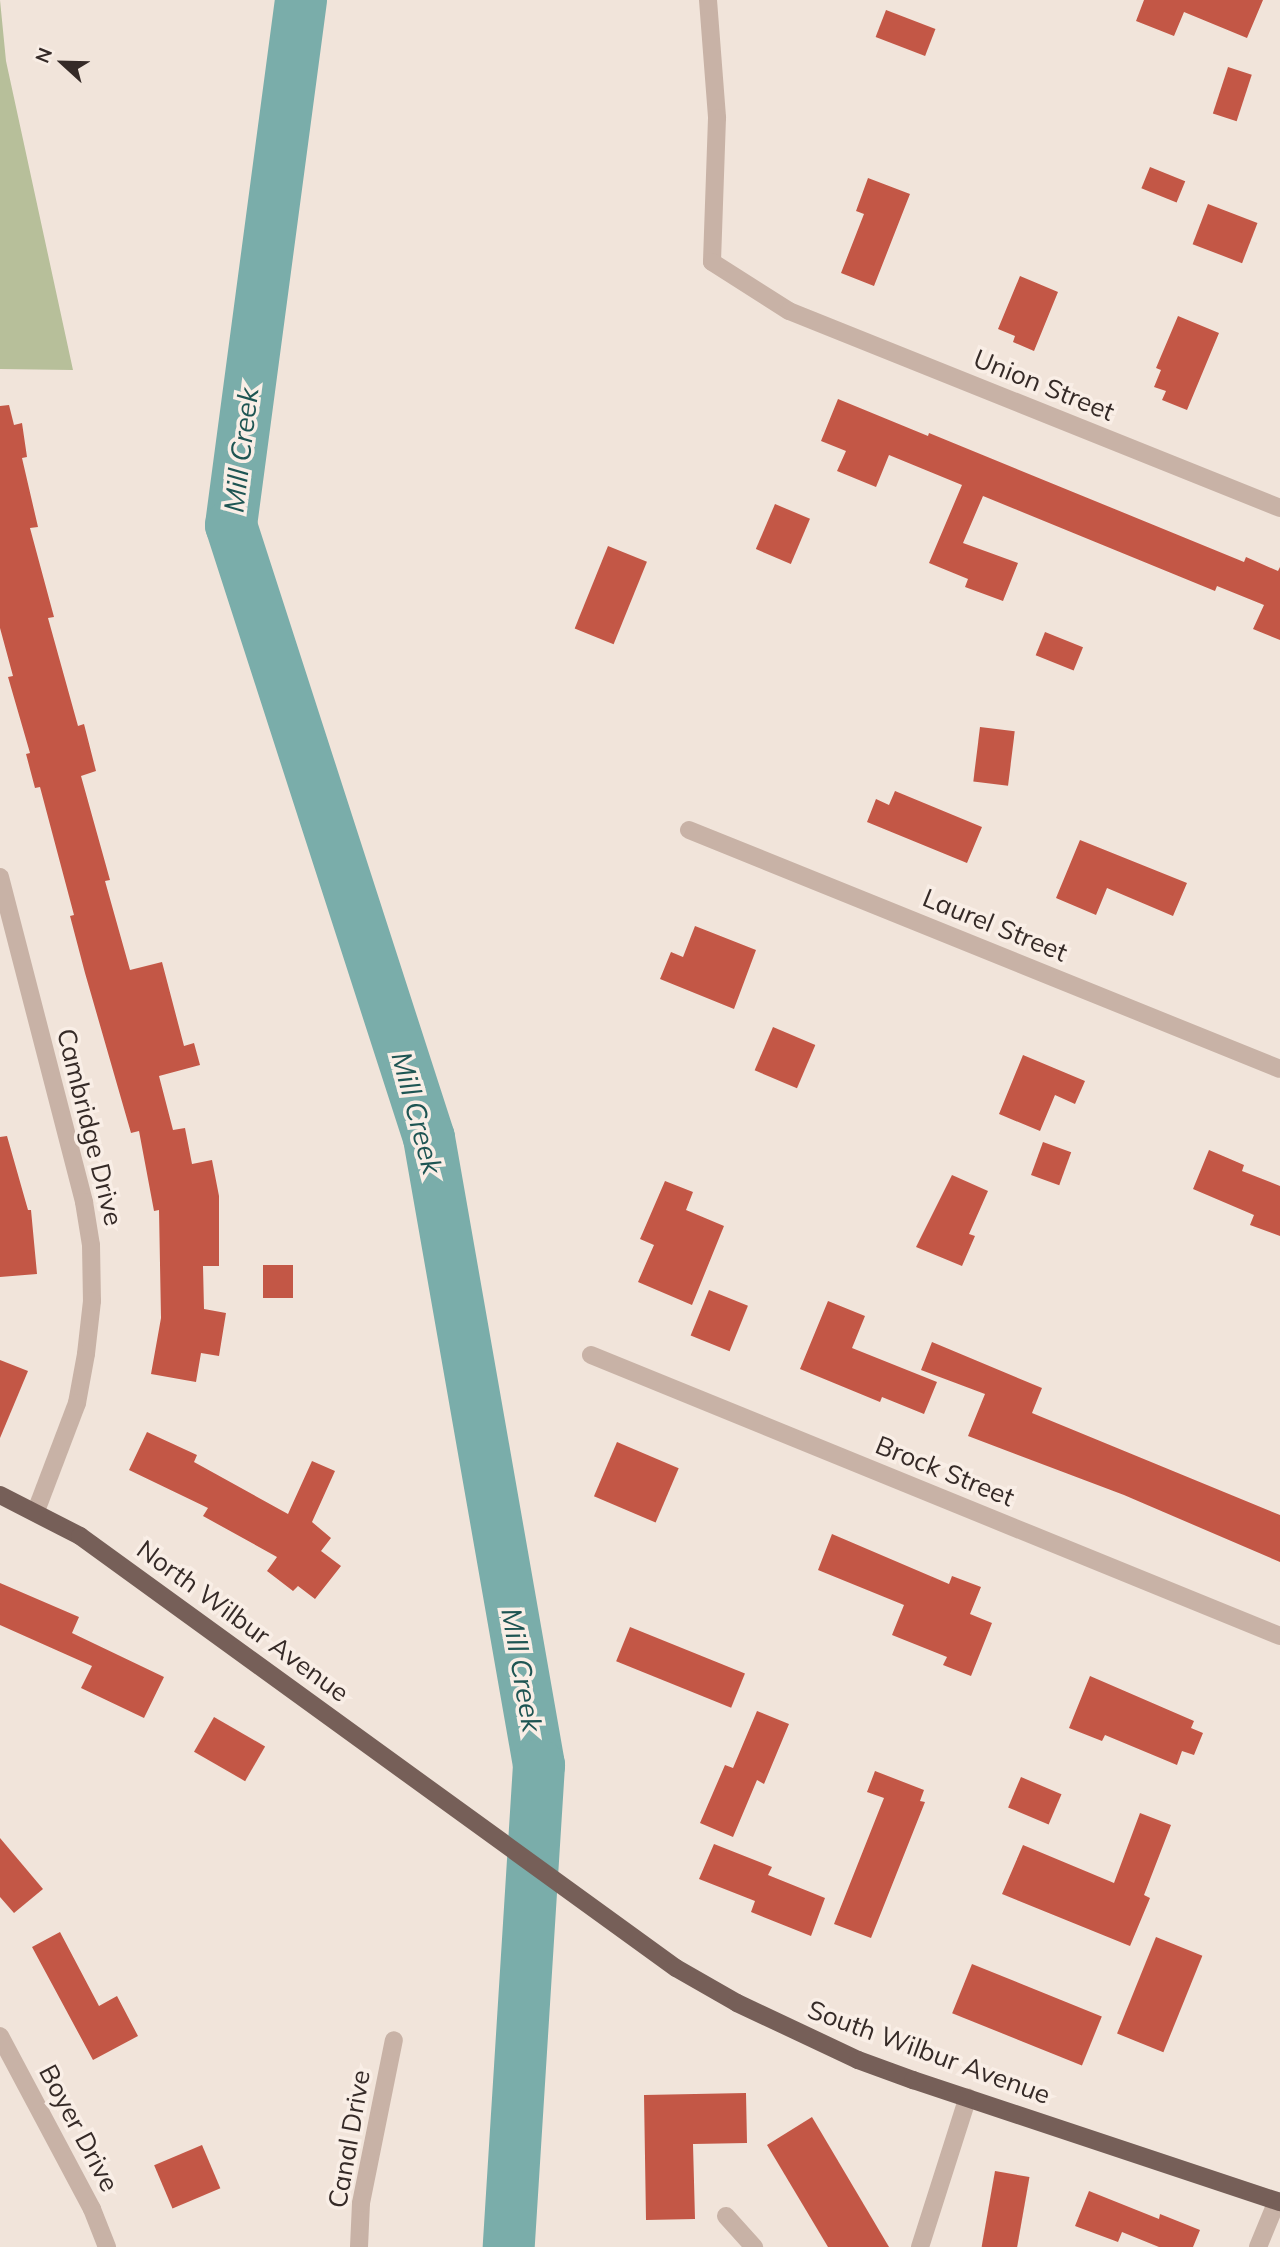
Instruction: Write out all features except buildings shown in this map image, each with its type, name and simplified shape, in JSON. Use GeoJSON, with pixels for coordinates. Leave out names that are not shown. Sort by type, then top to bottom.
{"type":"FeatureCollection","features":[{"type":"Feature","properties":{"kind":"main road","name":"North Wilbur Avenue"},"geometry":{"type":"LineString","coordinates":[[0,1495],[36,1511],[80,1536],[448,1802]]}},
{"type":"Feature","properties":{"kind":"main road","name":"South Wilbur Avenue"},"geometry":{"type":"LineString","coordinates":[[448,1802],[676,1968],[737,2003],[858,2060],[1279,2202]]}},
{"type":"Feature","properties":{"kind":"street","name":"Union Street"},"geometry":{"type":"LineString","coordinates":[[708,0],[717,118],[712,262],[789,311],[1280,508]]}},
{"type":"Feature","properties":{"kind":"street","name":"Laurel Street"},"geometry":{"type":"LineString","coordinates":[[690,830],[1280,1069]]}},
{"type":"Feature","properties":{"kind":"street","name":"Cambridge Drive"},"geometry":{"type":"LineString","coordinates":[[0,877],[84,1202],[91,1245],[90,1315],[77,1403],[36,1511]]}},
{"type":"Feature","properties":{"kind":"street","name":"Brock Street"},"geometry":{"type":"LineString","coordinates":[[591,1356],[1280,1636]]}},
{"type":"Feature","properties":{"kind":"street","name":"Boyer Drive"},"geometry":{"type":"LineString","coordinates":[[0,2036],[92,2209],[107,2247]]}},
{"type":"Feature","properties":{"kind":"street","name":"Canal Drive"},"geometry":{"type":"LineString","coordinates":[[359,2247],[361,2203],[394,2040]]}},
{"type":"Feature","properties":{"kind":"street"},"geometry":{"type":"LineString","coordinates":[[920,2247],[968,2097]]}},
{"type":"Feature","properties":{"kind":"street"},"geometry":{"type":"LineString","coordinates":[[1258,2247],[1279,2202]]}},
{"type":"Feature","properties":{"kind":"street"},"geometry":{"type":"LineString","coordinates":[[726,2216],[754,2247]]}},
{"type":"Feature","properties":{"kind":"green space"},"geometry":{"type":"Polygon","coordinates":[[[0,0],[6,61],[73,370],[0,369],[0,0]]]}},
{"type":"Feature","properties":{"kind":"waterway","name":"Mill Creek"},"geometry":{"type":"LineString","coordinates":[[301,0],[231,525],[429,1138],[539,1765],[509,2247]]}}]}
